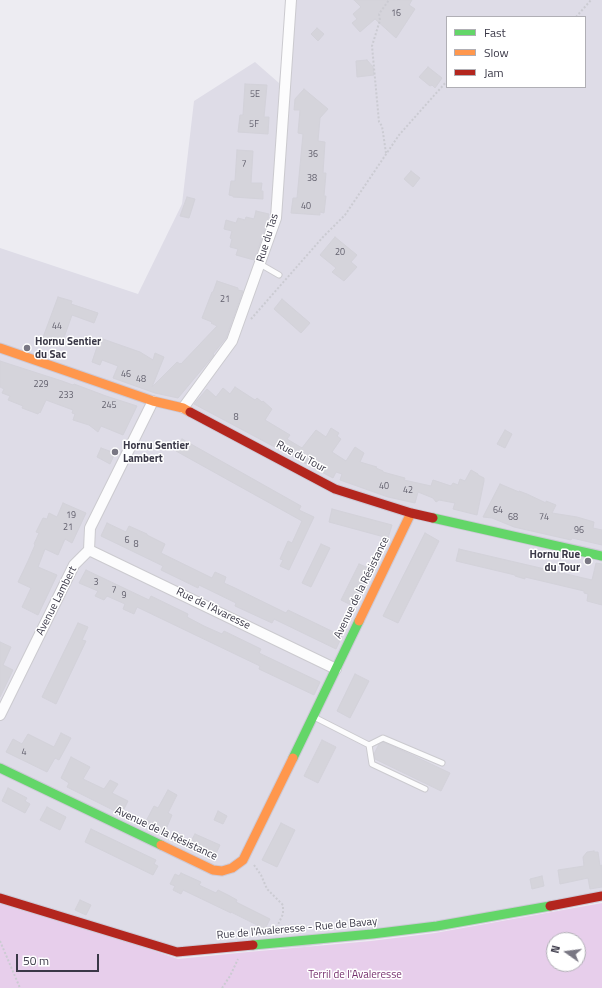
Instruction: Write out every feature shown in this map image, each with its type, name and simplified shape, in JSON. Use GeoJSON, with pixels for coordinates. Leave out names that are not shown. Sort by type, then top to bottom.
{"type":"FeatureCollection","features":[{"type":"Feature","properties":{"kind":"street","name":"Rue du Tas"},"geometry":{"type":"LineString","coordinates":[[183,408],[232,341],[276,218],[291,0]]}},
{"type":"Feature","properties":{"kind":"street","name":"Rue du Tour"},"geometry":{"type":"LineString","coordinates":[[0,348],[153,402],[183,408],[335,489],[411,513],[602,556]]}},
{"type":"Feature","properties":{"kind":"street"},"geometry":{"type":"LineString","coordinates":[[89,550],[90,528],[153,402]]}},
{"type":"Feature","properties":{"kind":"street","name":"Avenue de la Résistance"},"geometry":{"type":"LineString","coordinates":[[0,768],[213,870],[222,871],[232,868],[243,860],[250,847],[411,513]]}},
{"type":"Feature","properties":{"kind":"street","name":"Rue de l'Avaresse"},"geometry":{"type":"LineString","coordinates":[[89,550],[336,669]]}},
{"type":"Feature","properties":{"kind":"street","name":"Avenue Lambert"},"geometry":{"type":"LineString","coordinates":[[0,715],[74,565],[89,550]]}},
{"type":"Feature","properties":{"kind":"street","name":"Rue de l'Avaleresse - Rue de Bavay"},"geometry":{"type":"LineString","coordinates":[[0,898],[177,952],[372,934],[437,926],[602,896]]}},
{"type":"Feature","properties":{"kind":"lane"},"geometry":{"type":"LineString","coordinates":[[260,264],[279,275]]}},
{"type":"Feature","properties":{"kind":"lane"},"geometry":{"type":"LineString","coordinates":[[313,716],[368,745]]}},
{"type":"Feature","properties":{"kind":"lane"},"geometry":{"type":"LineString","coordinates":[[368,745],[383,738],[442,763]]}},
{"type":"Feature","properties":{"kind":"lane"},"geometry":{"type":"LineString","coordinates":[[368,745],[372,764],[425,789]]}},
{"type":"Feature","properties":{"kind":"path"},"geometry":{"type":"LineString","coordinates":[[386,154],[382,126],[379,122],[372,46],[380,20],[379,14],[389,0]]}},
{"type":"Feature","properties":{"kind":"path"},"geometry":{"type":"LineString","coordinates":[[577,16],[591,0]]}},
{"type":"Feature","properties":{"kind":"path"},"geometry":{"type":"LineString","coordinates":[[247,324],[323,237],[345,215],[398,135],[446,82]]}},
{"type":"Feature","properties":{"kind":"path"},"geometry":{"type":"LineString","coordinates":[[243,860],[254,864],[268,889],[283,905],[283,914],[276,926],[270,943]]}},
{"type":"Feature","properties":{"kind":"path"},"geometry":{"type":"LineString","coordinates":[[0,941],[20,988]]}},
{"type":"Feature","properties":{"kind":"path"},"geometry":{"type":"LineString","coordinates":[[222,988],[248,945]]}},
{"type":"Feature","properties":{"kind":"shaded area"},"geometry":{"type":"Polygon","coordinates":[[[289,0],[602,0],[602,902],[304,947],[177,952],[0,898],[0,248],[138,294],[182,204],[194,101],[255,62],[279,83],[289,0]]]}},
{"type":"Feature","properties":{"kind":"green space","name":"Terril de l'Avaleresse"},"geometry":{"type":"Polygon","coordinates":[[[0,897],[178,959],[371,941],[435,933],[602,903],[602,988],[0,988],[0,897]]]}},
{"type":"Feature","properties":{"kind":"building"},"geometry":{"type":"Polygon","coordinates":[[[354,0],[412,0],[409,5],[415,9],[396,38],[375,19],[360,32],[352,23],[357,19],[353,14],[361,7],[354,0]]]}},
{"type":"Feature","properties":{"kind":"building"},"geometry":{"type":"Polygon","coordinates":[[[317,28],[324,34],[318,41],[311,34],[317,28]]]}},
{"type":"Feature","properties":{"kind":"building"},"geometry":{"type":"Polygon","coordinates":[[[367,60],[373,67],[374,75],[357,77],[356,61],[367,60]]]}},
{"type":"Feature","properties":{"kind":"building"},"geometry":{"type":"Polygon","coordinates":[[[428,67],[442,78],[435,88],[419,77],[428,67]]]}},
{"type":"Feature","properties":{"kind":"building"},"geometry":{"type":"Polygon","coordinates":[[[245,84],[267,85],[264,117],[269,117],[268,134],[238,132],[240,115],[243,115],[245,84]]]}},
{"type":"Feature","properties":{"kind":"building"},"geometry":{"type":"Polygon","coordinates":[[[304,89],[328,109],[320,118],[318,141],[325,142],[323,173],[326,173],[324,213],[320,212],[320,215],[291,213],[293,198],[297,198],[303,134],[298,133],[300,110],[294,110],[295,99],[304,89]]]}},
{"type":"Feature","properties":{"kind":"building"},"geometry":{"type":"Polygon","coordinates":[[[237,150],[253,151],[251,183],[262,183],[261,191],[263,191],[263,199],[233,197],[229,195],[231,181],[235,181],[237,150]]]}},
{"type":"Feature","properties":{"kind":"building"},"geometry":{"type":"Polygon","coordinates":[[[411,171],[420,178],[413,187],[404,179],[411,171]]]}},
{"type":"Feature","properties":{"kind":"building"},"geometry":{"type":"Polygon","coordinates":[[[187,197],[195,199],[189,218],[180,216],[187,197]]]}},
{"type":"Feature","properties":{"kind":"building"},"geometry":{"type":"Polygon","coordinates":[[[256,211],[269,214],[254,260],[236,255],[238,249],[230,247],[232,231],[224,229],[226,220],[236,223],[238,218],[245,220],[246,217],[254,219],[256,211]]]}},
{"type":"Feature","properties":{"kind":"building"},"geometry":{"type":"Polygon","coordinates":[[[335,237],[357,255],[351,262],[357,267],[344,281],[332,272],[336,268],[320,255],[335,237]]]}},
{"type":"Feature","properties":{"kind":"building"},"geometry":{"type":"Polygon","coordinates":[[[217,281],[243,291],[226,338],[213,354],[214,355],[178,398],[155,393],[113,378],[118,366],[102,360],[100,365],[92,362],[100,338],[140,352],[153,360],[155,353],[164,357],[152,387],[177,362],[181,364],[217,326],[202,318],[217,281]]]}},
{"type":"Feature","properties":{"kind":"building"},"geometry":{"type":"Polygon","coordinates":[[[58,297],[72,301],[71,304],[98,313],[94,323],[72,315],[61,346],[42,340],[58,297]]]}},
{"type":"Feature","properties":{"kind":"building"},"geometry":{"type":"Polygon","coordinates":[[[282,299],[310,323],[301,333],[274,309],[282,299]]]}},
{"type":"Feature","properties":{"kind":"building"},"geometry":{"type":"Polygon","coordinates":[[[0,361],[73,385],[74,384],[137,406],[123,435],[101,426],[98,432],[89,425],[73,420],[75,414],[72,413],[73,410],[46,400],[40,413],[39,412],[38,414],[22,408],[23,406],[8,400],[10,396],[2,393],[4,389],[0,387],[0,361]]]}},
{"type":"Feature","properties":{"kind":"building"},"geometry":{"type":"Polygon","coordinates":[[[235,387],[255,400],[257,398],[262,402],[263,401],[272,409],[265,420],[290,435],[287,439],[302,448],[316,430],[326,437],[331,428],[339,433],[337,436],[341,439],[332,452],[346,461],[355,447],[364,453],[360,462],[377,467],[376,468],[383,472],[405,478],[404,480],[431,486],[433,480],[451,486],[453,483],[458,485],[460,479],[465,481],[471,470],[484,478],[477,515],[453,509],[455,503],[439,500],[436,502],[433,498],[418,492],[415,503],[388,497],[340,480],[342,474],[336,472],[333,478],[194,404],[207,389],[216,397],[223,388],[230,394],[235,387]]]}},
{"type":"Feature","properties":{"kind":"building"},"geometry":{"type":"Polygon","coordinates":[[[505,430],[512,434],[505,448],[497,444],[505,430]]]}},
{"type":"Feature","properties":{"kind":"building"},"geometry":{"type":"Polygon","coordinates":[[[182,439],[301,506],[299,510],[314,517],[289,570],[280,566],[283,560],[280,559],[288,541],[292,543],[302,521],[176,451],[182,439]]]}},
{"type":"Feature","properties":{"kind":"building"},"geometry":{"type":"Polygon","coordinates":[[[101,448],[115,453],[110,464],[97,457],[101,448]]]}},
{"type":"Feature","properties":{"kind":"building"},"geometry":{"type":"Polygon","coordinates":[[[500,484],[546,503],[546,501],[556,505],[552,513],[577,517],[594,522],[593,528],[602,530],[602,545],[572,538],[571,540],[514,527],[492,518],[483,517],[500,484]]]}},
{"type":"Feature","properties":{"kind":"building"},"geometry":{"type":"Polygon","coordinates":[[[63,503],[86,513],[72,543],[65,539],[58,555],[45,549],[38,567],[57,575],[38,615],[22,607],[31,588],[18,582],[35,545],[34,544],[39,533],[36,532],[43,518],[47,519],[49,513],[57,517],[63,503]]]}},
{"type":"Feature","properties":{"kind":"building"},"geometry":{"type":"Polygon","coordinates":[[[332,509],[392,525],[388,538],[329,522],[332,509]]]}},
{"type":"Feature","properties":{"kind":"building"},"geometry":{"type":"Polygon","coordinates":[[[107,523],[126,532],[129,526],[147,534],[165,544],[161,553],[212,578],[215,572],[226,577],[224,583],[286,613],[288,610],[342,636],[336,649],[274,619],[272,623],[235,606],[236,603],[199,585],[198,588],[161,570],[163,566],[101,536],[107,523]]]}},
{"type":"Feature","properties":{"kind":"building"},"geometry":{"type":"Polygon","coordinates":[[[425,533],[439,541],[398,623],[383,616],[425,533]]]}},
{"type":"Feature","properties":{"kind":"building"},"geometry":{"type":"Polygon","coordinates":[[[321,544],[330,548],[311,587],[302,583],[321,544]]]}},
{"type":"Feature","properties":{"kind":"building"},"geometry":{"type":"Polygon","coordinates":[[[459,549],[592,580],[596,563],[602,564],[602,605],[587,601],[588,594],[584,593],[584,591],[525,577],[525,579],[515,575],[456,561],[459,549]]]}},
{"type":"Feature","properties":{"kind":"building"},"geometry":{"type":"Polygon","coordinates":[[[359,564],[371,569],[353,606],[341,600],[359,564]]]}},
{"type":"Feature","properties":{"kind":"building"},"geometry":{"type":"Polygon","coordinates":[[[86,570],[149,600],[151,596],[188,614],[187,617],[204,626],[222,634],[224,631],[261,649],[259,653],[320,682],[314,695],[259,669],[260,666],[137,607],[134,614],[123,609],[125,604],[107,596],[104,600],[95,596],[98,591],[79,583],[86,570]]]}},
{"type":"Feature","properties":{"kind":"building"},"geometry":{"type":"Polygon","coordinates":[[[78,623],[88,627],[82,640],[86,641],[56,704],[42,697],[78,623]]]}},
{"type":"Feature","properties":{"kind":"building"},"geometry":{"type":"Polygon","coordinates":[[[0,642],[11,647],[3,665],[13,670],[0,697],[0,642]]]}},
{"type":"Feature","properties":{"kind":"building"},"geometry":{"type":"Polygon","coordinates":[[[355,674],[369,681],[350,718],[337,711],[355,674]]]}},
{"type":"Feature","properties":{"kind":"building"},"geometry":{"type":"Polygon","coordinates":[[[61,733],[71,738],[59,760],[55,758],[47,772],[6,752],[13,739],[22,744],[28,734],[54,747],[61,733]]]}},
{"type":"Feature","properties":{"kind":"building"},"geometry":{"type":"Polygon","coordinates":[[[322,740],[336,747],[318,783],[304,776],[322,740]]]}},
{"type":"Feature","properties":{"kind":"building"},"geometry":{"type":"Polygon","coordinates":[[[383,742],[450,773],[441,791],[375,759],[374,754],[379,744],[383,742]]]}},
{"type":"Feature","properties":{"kind":"building"},"geometry":{"type":"Polygon","coordinates":[[[71,757],[90,767],[83,779],[104,789],[110,780],[118,784],[112,793],[128,801],[123,811],[119,809],[117,812],[67,787],[69,783],[61,778],[71,757]]]}},
{"type":"Feature","properties":{"kind":"building"},"geometry":{"type":"Polygon","coordinates":[[[8,788],[27,798],[25,801],[30,804],[25,813],[2,801],[8,788]]]}},
{"type":"Feature","properties":{"kind":"building"},"geometry":{"type":"Polygon","coordinates":[[[168,790],[177,795],[168,813],[172,815],[164,834],[144,825],[154,806],[158,808],[168,790]]]}},
{"type":"Feature","properties":{"kind":"building"},"geometry":{"type":"Polygon","coordinates":[[[47,807],[66,817],[60,830],[40,820],[47,807]]]}},
{"type":"Feature","properties":{"kind":"building"},"geometry":{"type":"Polygon","coordinates":[[[218,811],[227,816],[223,824],[214,820],[218,811]]]}},
{"type":"Feature","properties":{"kind":"building"},"geometry":{"type":"Polygon","coordinates":[[[281,823],[295,830],[277,867],[262,860],[281,823]]]}},
{"type":"Feature","properties":{"kind":"building"},"geometry":{"type":"Polygon","coordinates":[[[91,829],[156,860],[154,864],[158,866],[153,875],[85,842],[91,829]]]}},
{"type":"Feature","properties":{"kind":"building"},"geometry":{"type":"Polygon","coordinates":[[[195,834],[220,845],[214,858],[194,849],[195,846],[190,843],[195,834]]]}},
{"type":"Feature","properties":{"kind":"building"},"geometry":{"type":"Polygon","coordinates":[[[587,852],[598,852],[600,866],[602,865],[602,887],[590,889],[588,878],[560,884],[558,870],[584,866],[583,857],[587,852]]]}},
{"type":"Feature","properties":{"kind":"building"},"geometry":{"type":"Polygon","coordinates":[[[181,873],[201,882],[199,885],[216,893],[218,890],[237,900],[236,902],[270,919],[265,929],[183,890],[181,894],[173,890],[175,886],[170,884],[175,874],[179,876],[181,873]]]}},
{"type":"Feature","properties":{"kind":"building"},"geometry":{"type":"Polygon","coordinates":[[[542,876],[544,886],[532,889],[530,879],[542,876]]]}},
{"type":"Feature","properties":{"kind":"building"},"geometry":{"type":"Polygon","coordinates":[[[80,900],[91,905],[86,915],[75,910],[80,900]]]}},
{"type":"Feature","properties":{"kind":"traffic: fast"},"geometry":{"type":"LineString","coordinates":[[433,518],[602,556]]}},
{"type":"Feature","properties":{"kind":"traffic: fast"},"geometry":{"type":"LineString","coordinates":[[293,758],[359,621]]}},
{"type":"Feature","properties":{"kind":"traffic: fast"},"geometry":{"type":"LineString","coordinates":[[0,768],[161,845]]}},
{"type":"Feature","properties":{"kind":"traffic: fast"},"geometry":{"type":"LineString","coordinates":[[253,945],[372,934],[437,926],[550,906]]}},
{"type":"Feature","properties":{"kind":"traffic: slow"},"geometry":{"type":"LineString","coordinates":[[0,348],[153,401],[183,408],[190,412]]}},
{"type":"Feature","properties":{"kind":"traffic: slow"},"geometry":{"type":"LineString","coordinates":[[359,621],[411,513]]}},
{"type":"Feature","properties":{"kind":"traffic: slow"},"geometry":{"type":"LineString","coordinates":[[161,845],[213,870],[222,871],[232,868],[243,860],[293,758]]}},
{"type":"Feature","properties":{"kind":"traffic: jam"},"geometry":{"type":"LineString","coordinates":[[190,412],[335,489],[411,513],[433,518]]}},
{"type":"Feature","properties":{"kind":"traffic: jam"},"geometry":{"type":"LineString","coordinates":[[550,906],[602,896]]}},
{"type":"Feature","properties":{"kind":"traffic: jam"},"geometry":{"type":"LineString","coordinates":[[0,898],[177,952],[253,945]]}},
{"type":"Feature","properties":{"kind":"place","name":"Hornu Sentier du Sac"},"geometry":{"type":"Point","coordinates":[27,348]}},
{"type":"Feature","properties":{"kind":"place","name":"Hornu Sentier Lambert"},"geometry":{"type":"Point","coordinates":[115,452]}},
{"type":"Feature","properties":{"kind":"place","name":"Hornu Rue du Tour"},"geometry":{"type":"Point","coordinates":[588,561]}}]}
